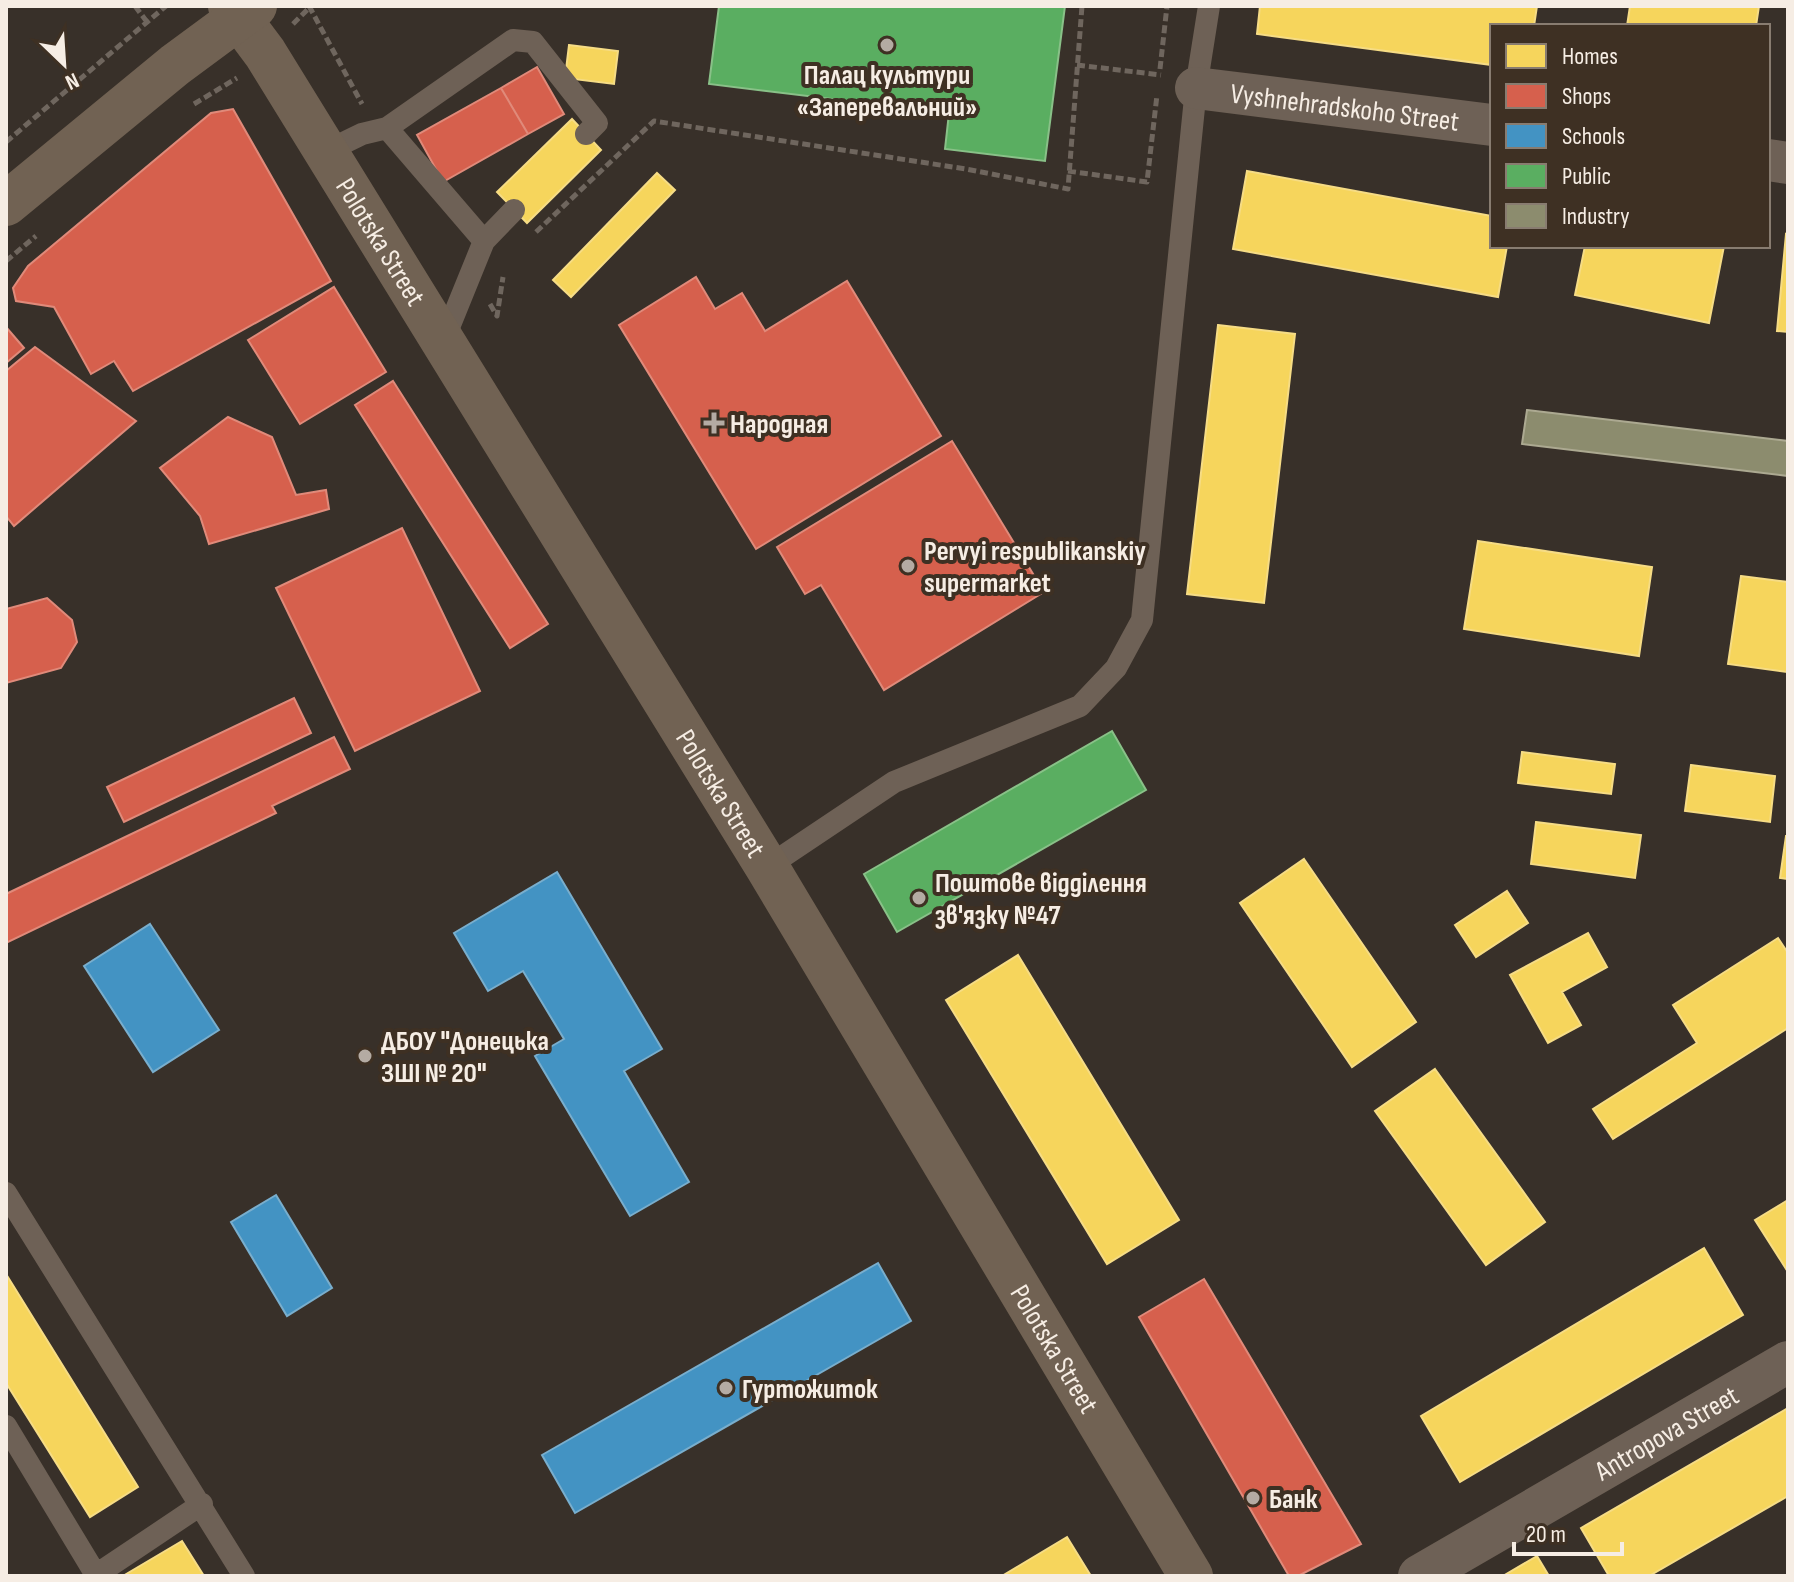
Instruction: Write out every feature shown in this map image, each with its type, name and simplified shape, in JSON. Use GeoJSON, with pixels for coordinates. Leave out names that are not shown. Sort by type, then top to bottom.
{"type":"FeatureCollection","features":[{"type":"Feature","properties":{"kind":"main road","name":"Polotska Street"},"geometry":{"type":"LineString","coordinates":[[242,10],[325,152],[767,867],[1191,1576]]}},
{"type":"Feature","properties":{"kind":"main road"},"geometry":{"type":"LineString","coordinates":[[6,204],[242,10]]}},
{"type":"Feature","properties":{"kind":"street","name":"Vyshnehradskoho Street"},"geometry":{"type":"LineString","coordinates":[[1178,81],[1490,125]]}},
{"type":"Feature","properties":{"kind":"street","name":"Antropova Street"},"geometry":{"type":"LineString","coordinates":[[1419,1576],[1788,1362]]}},
{"type":"Feature","properties":{"kind":"lane"},"geometry":{"type":"LineString","coordinates":[[767,867],[894,782],[1080,706],[1116,668],[1142,620],[1178,81],[1209,6]]}},
{"type":"Feature","properties":{"kind":"lane"},"geometry":{"type":"LineString","coordinates":[[325,152],[362,134],[382,129],[513,40],[533,42],[597,123],[586,134]]}},
{"type":"Feature","properties":{"kind":"lane"},"geometry":{"type":"LineString","coordinates":[[382,129],[484,241]]}},
{"type":"Feature","properties":{"kind":"lane"},"geometry":{"type":"LineString","coordinates":[[443,343],[484,241],[514,210]]}},
{"type":"Feature","properties":{"kind":"lane"},"geometry":{"type":"LineString","coordinates":[[6,1193],[244,1576]]}},
{"type":"Feature","properties":{"kind":"lane"},"geometry":{"type":"LineString","coordinates":[[6,1426],[96,1575],[202,1504]]}},
{"type":"Feature","properties":{"kind":"path"},"geometry":{"type":"LineString","coordinates":[[135,6],[147,22]]}},
{"type":"Feature","properties":{"kind":"path"},"geometry":{"type":"LineString","coordinates":[[6,142],[166,6]]}},
{"type":"Feature","properties":{"kind":"path"},"geometry":{"type":"LineString","coordinates":[[309,6],[382,129]]}},
{"type":"Feature","properties":{"kind":"path"},"geometry":{"type":"LineString","coordinates":[[528,240],[654,121],[966,169],[1068,189],[1082,6]]}},
{"type":"Feature","properties":{"kind":"path"},"geometry":{"type":"LineString","coordinates":[[1068,171],[1147,182],[1178,81],[1167,6]]}},
{"type":"Feature","properties":{"kind":"path"},"geometry":{"type":"LineString","coordinates":[[1077,65],[1178,81]]}},
{"type":"Feature","properties":{"kind":"path"},"geometry":{"type":"LineString","coordinates":[[471,276],[497,316],[503,275]]}},
{"type":"Feature","properties":{"kind":"building: Homes"},"geometry":{"type":"Polygon","coordinates":[[[1260,6],[1537,6],[1534,24],[1490,24],[1490,65],[1257,34],[1260,6]]]}},
{"type":"Feature","properties":{"kind":"building: Homes"},"geometry":{"type":"Polygon","coordinates":[[[1630,6],[1759,6],[1756,24],[1627,24],[1630,6]]]}},
{"type":"Feature","properties":{"kind":"building: Homes"},"geometry":{"type":"Polygon","coordinates":[[[569,45],[618,51],[614,84],[565,78],[569,45]]]}},
{"type":"Feature","properties":{"kind":"building: Homes"},"geometry":{"type":"Polygon","coordinates":[[[572,119],[601,150],[527,223],[497,192],[572,119]]]}},
{"type":"Feature","properties":{"kind":"building: Homes"},"geometry":{"type":"Polygon","coordinates":[[[1247,171],[1490,216],[1490,248],[1507,248],[1498,297],[1233,249],[1247,171]]]}},
{"type":"Feature","properties":{"kind":"building: Homes"},"geometry":{"type":"Polygon","coordinates":[[[657,173],[675,190],[571,297],[553,280],[657,173]]]}},
{"type":"Feature","properties":{"kind":"building: Homes"},"geometry":{"type":"Polygon","coordinates":[[[1788,235],[1788,332],[1777,331],[1788,235]]]}},
{"type":"Feature","properties":{"kind":"building: Homes"},"geometry":{"type":"Polygon","coordinates":[[[1585,248],[1724,248],[1709,323],[1575,295],[1585,248]]]}},
{"type":"Feature","properties":{"kind":"building: Homes"},"geometry":{"type":"Polygon","coordinates":[[[1218,325],[1295,334],[1264,603],[1187,594],[1218,325]]]}},
{"type":"Feature","properties":{"kind":"building: Homes"},"geometry":{"type":"Polygon","coordinates":[[[1478,541],[1652,567],[1639,656],[1464,629],[1478,541]]]}},
{"type":"Feature","properties":{"kind":"building: Homes"},"geometry":{"type":"Polygon","coordinates":[[[1741,576],[1788,582],[1788,672],[1728,664],[1741,576]]]}},
{"type":"Feature","properties":{"kind":"building: Homes"},"geometry":{"type":"Polygon","coordinates":[[[1522,752],[1615,764],[1611,794],[1518,783],[1522,752]]]}},
{"type":"Feature","properties":{"kind":"building: Homes"},"geometry":{"type":"Polygon","coordinates":[[[1691,765],[1775,776],[1770,822],[1685,811],[1691,765]]]}},
{"type":"Feature","properties":{"kind":"building: Homes"},"geometry":{"type":"Polygon","coordinates":[[[1536,822],[1641,835],[1635,878],[1531,864],[1536,822]]]}},
{"type":"Feature","properties":{"kind":"building: Homes"},"geometry":{"type":"Polygon","coordinates":[[[1788,836],[1788,879],[1780,878],[1788,836]]]}},
{"type":"Feature","properties":{"kind":"building: Homes"},"geometry":{"type":"Polygon","coordinates":[[[1304,859],[1416,1022],[1352,1067],[1240,903],[1304,859]]]}},
{"type":"Feature","properties":{"kind":"building: Homes"},"geometry":{"type":"Polygon","coordinates":[[[1507,891],[1528,923],[1476,957],[1455,925],[1507,891]]]}},
{"type":"Feature","properties":{"kind":"building: Homes"},"geometry":{"type":"Polygon","coordinates":[[[1588,933],[1607,967],[1562,992],[1581,1025],[1548,1043],[1510,975],[1588,933]]]}},
{"type":"Feature","properties":{"kind":"building: Homes"},"geometry":{"type":"Polygon","coordinates":[[[1778,938],[1788,953],[1788,1028],[1613,1139],[1593,1109],[1697,1043],[1673,1005],[1778,938]]]}},
{"type":"Feature","properties":{"kind":"building: Homes"},"geometry":{"type":"Polygon","coordinates":[[[1018,955],[1179,1220],[1107,1264],[946,1000],[1018,955]]]}},
{"type":"Feature","properties":{"kind":"building: Homes"},"geometry":{"type":"Polygon","coordinates":[[[1435,1069],[1545,1222],[1486,1265],[1375,1111],[1435,1069]]]}},
{"type":"Feature","properties":{"kind":"building: Homes"},"geometry":{"type":"Polygon","coordinates":[[[1788,1200],[1788,1272],[1755,1220],[1788,1200]]]}},
{"type":"Feature","properties":{"kind":"building: Homes"},"geometry":{"type":"Polygon","coordinates":[[[1704,1248],[1743,1315],[1460,1482],[1421,1416],[1704,1248]]]}},
{"type":"Feature","properties":{"kind":"building: Homes"},"geometry":{"type":"Polygon","coordinates":[[[6,1274],[138,1487],[90,1517],[6,1383],[6,1274]]]}},
{"type":"Feature","properties":{"kind":"building: Homes"},"geometry":{"type":"Polygon","coordinates":[[[1788,1408],[1788,1496],[1649,1576],[1609,1576],[1581,1528],[1788,1408]]]}},
{"type":"Feature","properties":{"kind":"building: Homes"},"geometry":{"type":"Polygon","coordinates":[[[1067,1537],[1091,1576],[1002,1576],[1067,1537]]]}},
{"type":"Feature","properties":{"kind":"building: Homes"},"geometry":{"type":"Polygon","coordinates":[[[182,1541],[204,1576],[123,1576],[182,1541]]]}},
{"type":"Feature","properties":{"kind":"building: Homes"},"geometry":{"type":"Polygon","coordinates":[[[1537,1556],[1549,1576],[1503,1576],[1537,1556]]]}},
{"type":"Feature","properties":{"kind":"building: Shops"},"geometry":{"type":"Polygon","coordinates":[[[537,67],[564,114],[528,134],[501,88],[537,67]]]}},
{"type":"Feature","properties":{"kind":"building: Shops"},"geometry":{"type":"Polygon","coordinates":[[[501,88],[528,134],[443,182],[417,135],[501,88]]]}},
{"type":"Feature","properties":{"kind":"building: Shops"},"geometry":{"type":"Polygon","coordinates":[[[233,109],[331,281],[133,391],[114,361],[91,374],[54,307],[16,301],[13,288],[28,266],[211,113],[233,109]]]}},
{"type":"Feature","properties":{"kind":"building: Shops"},"geometry":{"type":"Polygon","coordinates":[[[696,277],[715,309],[742,293],[765,331],[847,281],[941,436],[756,549],[619,325],[696,277]]]}},
{"type":"Feature","properties":{"kind":"building: Shops"},"geometry":{"type":"Polygon","coordinates":[[[334,287],[386,372],[300,424],[248,340],[334,287]]]}},
{"type":"Feature","properties":{"kind":"building: Shops"},"geometry":{"type":"Polygon","coordinates":[[[6,327],[24,348],[6,363],[6,327]]]}},
{"type":"Feature","properties":{"kind":"building: Shops"},"geometry":{"type":"Polygon","coordinates":[[[35,347],[136,421],[14,526],[6,516],[6,371],[35,347]]]}},
{"type":"Feature","properties":{"kind":"building: Shops"},"geometry":{"type":"Polygon","coordinates":[[[393,381],[548,624],[510,648],[355,405],[393,381]]]}},
{"type":"Feature","properties":{"kind":"building: Shops"},"geometry":{"type":"Polygon","coordinates":[[[228,417],[272,437],[296,495],[326,490],[329,509],[209,544],[200,516],[160,468],[228,417]]]}},
{"type":"Feature","properties":{"kind":"building: Shops","name":"Pervyi respublikanskiy supermarket"},"geometry":{"type":"Polygon","coordinates":[[[952,441],[1044,592],[884,690],[821,585],[805,594],[777,547],[952,441]]]}},
{"type":"Feature","properties":{"kind":"building: Shops"},"geometry":{"type":"Polygon","coordinates":[[[402,528],[480,691],[355,751],[276,588],[402,528]]]}},
{"type":"Feature","properties":{"kind":"building: Shops"},"geometry":{"type":"Polygon","coordinates":[[[47,598],[72,620],[77,642],[61,668],[6,683],[6,609],[47,598]]]}},
{"type":"Feature","properties":{"kind":"building: Shops"},"geometry":{"type":"Polygon","coordinates":[[[294,698],[311,733],[124,822],[107,787],[294,698]]]}},
{"type":"Feature","properties":{"kind":"building: Shops"},"geometry":{"type":"Polygon","coordinates":[[[334,737],[350,769],[272,806],[276,813],[6,943],[6,894],[334,737]]]}},
{"type":"Feature","properties":{"kind":"building: Shops"},"geometry":{"type":"Polygon","coordinates":[[[1204,1279],[1361,1544],[1298,1576],[1289,1576],[1139,1317],[1204,1279]]]}},
{"type":"Feature","properties":{"kind":"building: Schools"},"geometry":{"type":"Polygon","coordinates":[[[557,872],[662,1049],[624,1071],[689,1182],[630,1216],[535,1056],[564,1039],[523,971],[488,991],[454,933],[557,872]]]}},
{"type":"Feature","properties":{"kind":"building: Schools"},"geometry":{"type":"Polygon","coordinates":[[[150,924],[219,1030],[153,1072],[84,966],[150,924]]]}},
{"type":"Feature","properties":{"kind":"building: Schools"},"geometry":{"type":"Polygon","coordinates":[[[276,1195],[332,1288],[287,1316],[231,1222],[276,1195]]]}},
{"type":"Feature","properties":{"kind":"building: Schools","name":"Гуртожиток"},"geometry":{"type":"Polygon","coordinates":[[[878,1263],[911,1321],[575,1513],[542,1455],[878,1263]]]}},
{"type":"Feature","properties":{"kind":"building: Public","name":"Палац культури «Заперевальний»"},"geometry":{"type":"Polygon","coordinates":[[[719,6],[1065,6],[1045,161],[945,149],[949,113],[709,84],[719,6]]]}},
{"type":"Feature","properties":{"kind":"building: Public"},"geometry":{"type":"Polygon","coordinates":[[[1112,731],[1146,790],[897,932],[864,874],[1112,731]]]}},
{"type":"Feature","properties":{"kind":"building: Industry"},"geometry":{"type":"Polygon","coordinates":[[[1527,410],[1788,441],[1788,476],[1522,444],[1527,410]]]}},
{"type":"Feature","properties":{"kind":"place","name":"Палац культури «Заперевальний»"},"geometry":{"type":"Point","coordinates":[887,45]}},
{"type":"Feature","properties":{"kind":"place","name":"Народная"},"geometry":{"type":"Point","coordinates":[714,423]}},
{"type":"Feature","properties":{"kind":"place","name":"Pervyi respublikanskiy supermarket"},"geometry":{"type":"Point","coordinates":[908,566]}},
{"type":"Feature","properties":{"kind":"place","name":"Поштове відділення зв'язку №47"},"geometry":{"type":"Point","coordinates":[919,898]}},
{"type":"Feature","properties":{"kind":"place","name":"ДБОУ \"Донецька ЗШІ № 20\""},"geometry":{"type":"Point","coordinates":[365,1056]}},
{"type":"Feature","properties":{"kind":"place","name":"Гуртожиток"},"geometry":{"type":"Point","coordinates":[726,1388]}},
{"type":"Feature","properties":{"kind":"place","name":"Банк"},"geometry":{"type":"Point","coordinates":[1253,1498]}}]}
